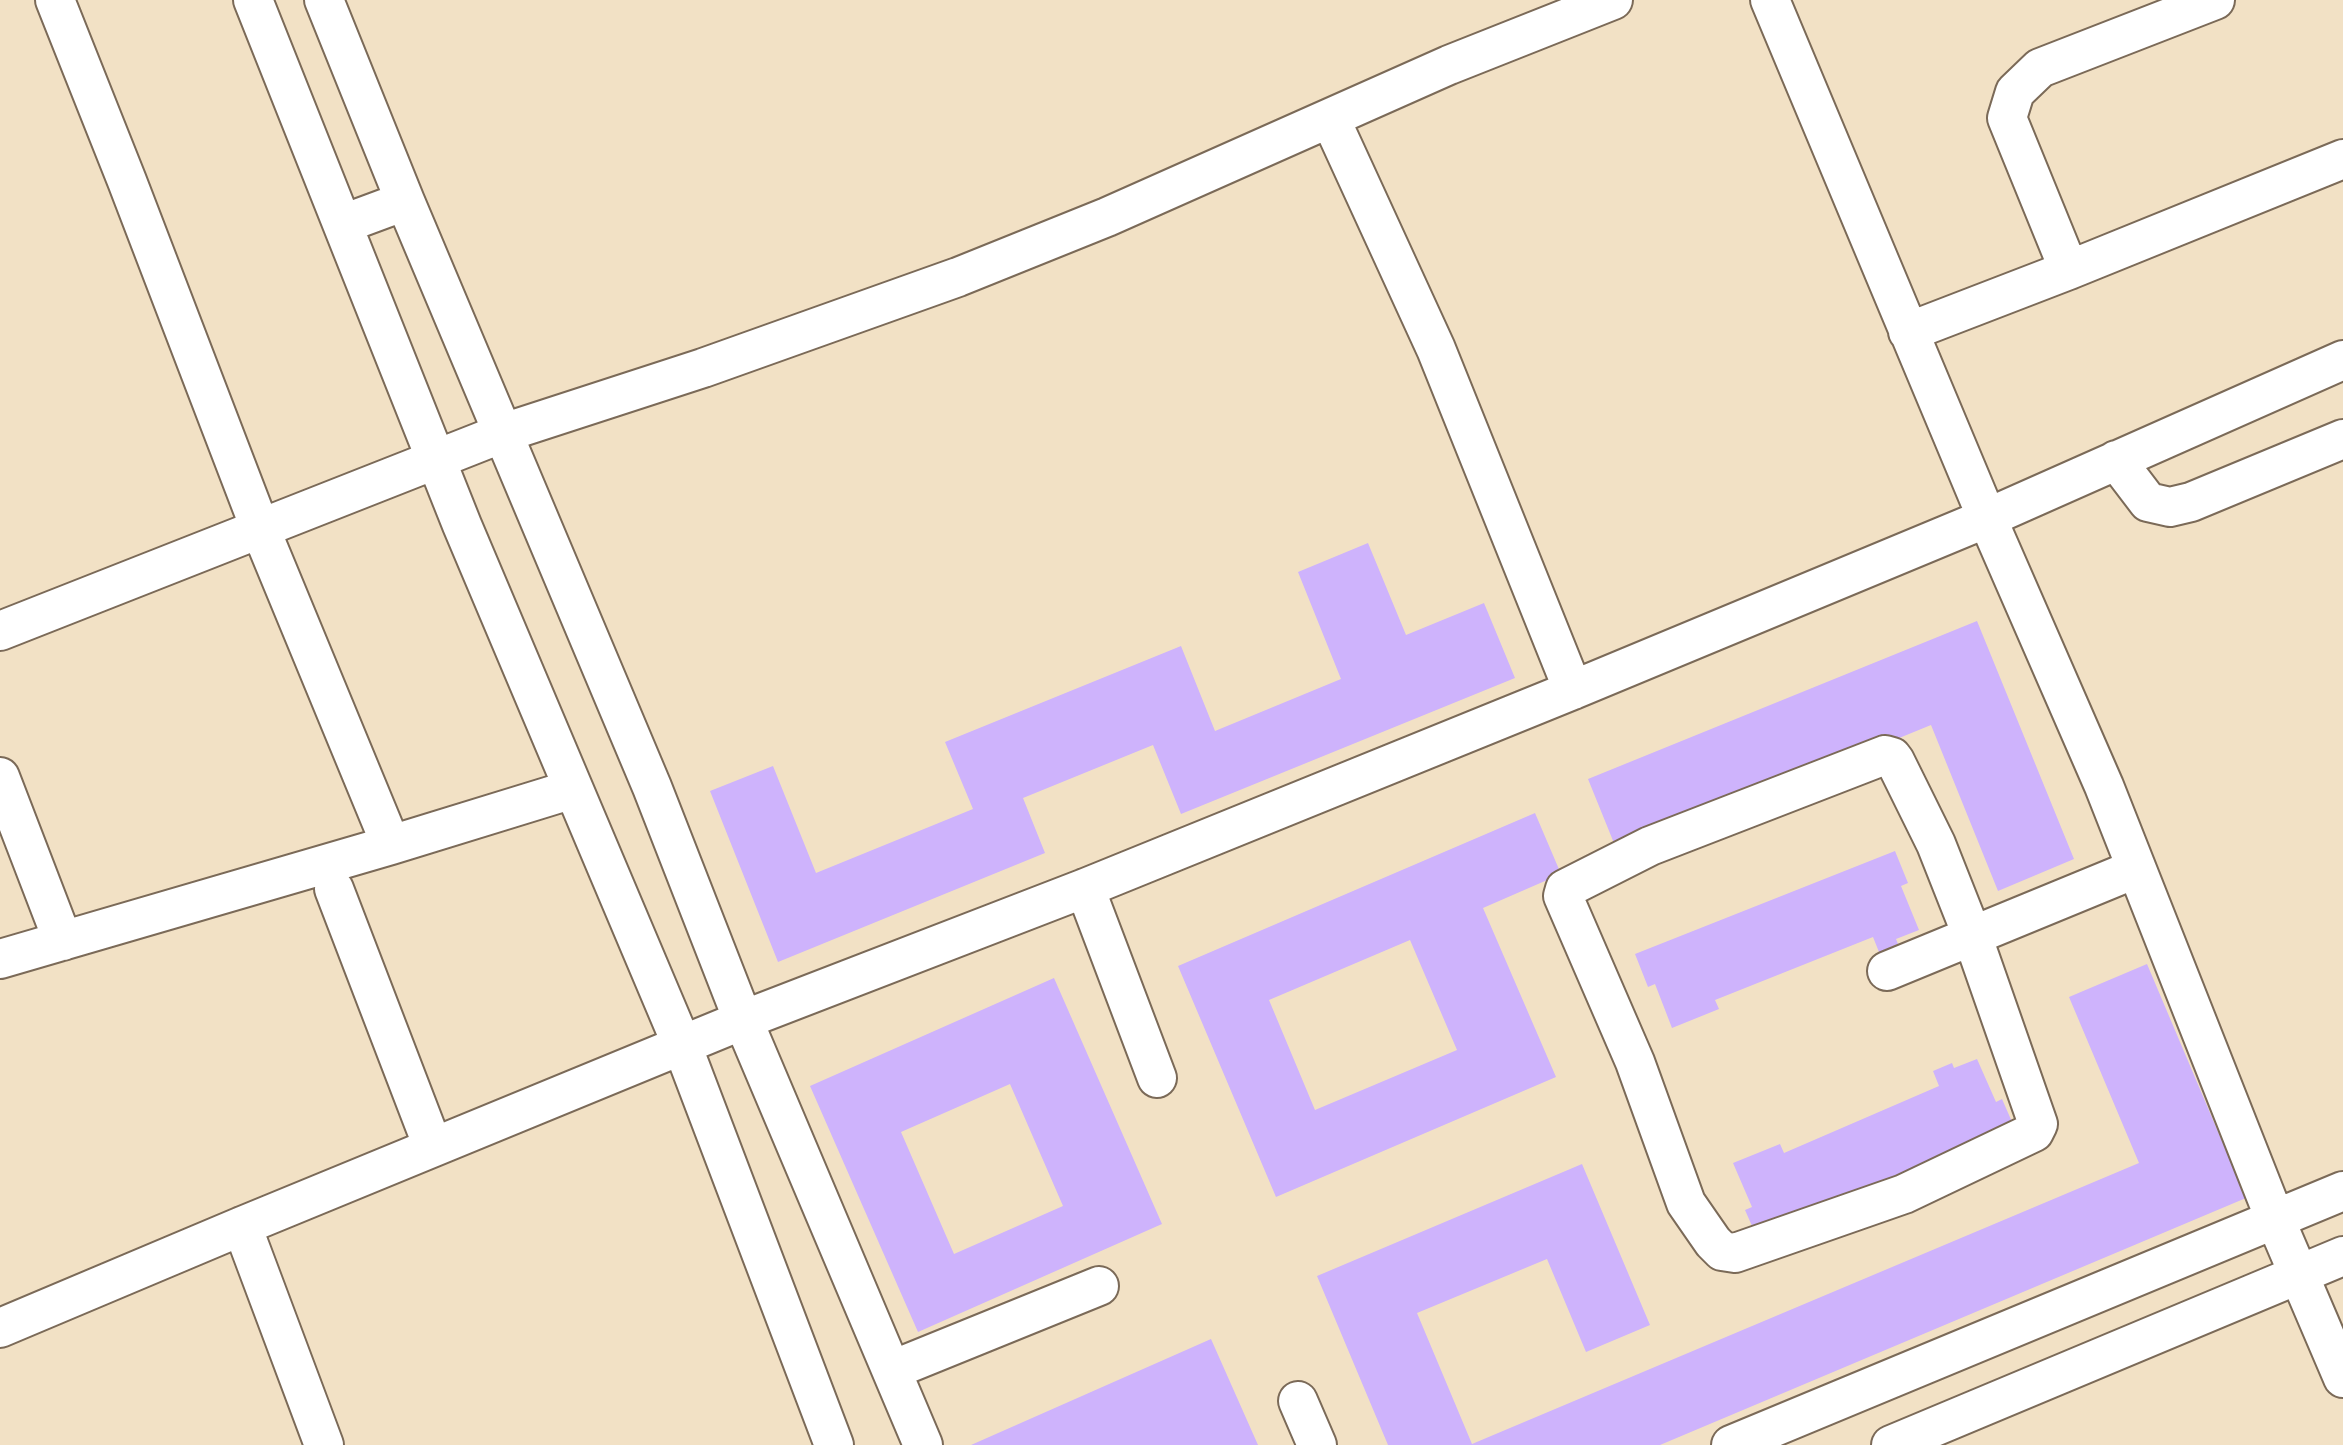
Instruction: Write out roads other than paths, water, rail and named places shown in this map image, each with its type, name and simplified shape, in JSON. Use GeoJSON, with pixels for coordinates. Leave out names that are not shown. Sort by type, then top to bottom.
{"type":"FeatureCollection","features":[{"type":"Feature","properties":{"kind":"street"},"geometry":{"type":"LineString","coordinates":[[55,0],[260,528],[391,845]]}},
{"type":"Feature","properties":{"kind":"street"},"geometry":{"type":"LineString","coordinates":[[253,0],[436,459],[682,1045],[834,1445]]}},
{"type":"Feature","properties":{"kind":"street"},"geometry":{"type":"LineString","coordinates":[[324,0],[405,201],[652,787],[743,1020],[923,1445]]}},
{"type":"Feature","properties":{"kind":"street"},"geometry":{"type":"LineString","coordinates":[[0,631],[503,433],[703,368],[958,277],[1107,218],[1449,65],[1613,0]]}},
{"type":"Feature","properties":{"kind":"street"},"geometry":{"type":"LineString","coordinates":[[1770,0],[1987,518],[2104,786],[2274,1219],[2343,1378]]}},
{"type":"Feature","properties":{"kind":"street"},"geometry":{"type":"LineString","coordinates":[[2069,270],[2007,118],[2015,92],[2040,68],[2215,0]]}},
{"type":"Feature","properties":{"kind":"street"},"geometry":{"type":"LineString","coordinates":[[1330,118],[1441,360],[1573,690]]}},
{"type":"Feature","properties":{"kind":"street"},"geometry":{"type":"LineString","coordinates":[[1908,332],[2343,159]]}},
{"type":"Feature","properties":{"kind":"street"},"geometry":{"type":"LineString","coordinates":[[343,224],[405,201]]}},
{"type":"Feature","properties":{"kind":"street"},"geometry":{"type":"LineString","coordinates":[[0,1328],[743,1020],[1085,888],[1573,690],[1987,518],[2343,360]]}},
{"type":"Feature","properties":{"kind":"street"},"geometry":{"type":"LineString","coordinates":[[2116,460],[2148,502],[2170,507],[2191,502],[2343,439]]}},
{"type":"Feature","properties":{"kind":"street"},"geometry":{"type":"LineString","coordinates":[[1885,755],[1895,761],[1936,844],[1972,935],[2036,1114],[2038,1124],[2034,1132],[1904,1194],[1735,1253],[1722,1251],[1713,1242],[1686,1203],[1636,1062],[1563,896],[1569,885],[1650,846],[1885,755]]}},
{"type":"Feature","properties":{"kind":"street"},"geometry":{"type":"LineString","coordinates":[[0,777],[63,941]]}},
{"type":"Feature","properties":{"kind":"street"},"geometry":{"type":"LineString","coordinates":[[0,959],[573,789]]}},
{"type":"Feature","properties":{"kind":"street"},"geometry":{"type":"LineString","coordinates":[[1887,971],[2135,869]]}},
{"type":"Feature","properties":{"kind":"street"},"geometry":{"type":"LineString","coordinates":[[1085,888],[1157,1079]]}},
{"type":"Feature","properties":{"kind":"street"},"geometry":{"type":"LineString","coordinates":[[334,889],[433,1147]]}},
{"type":"Feature","properties":{"kind":"street"},"geometry":{"type":"LineString","coordinates":[[1731,1445],[2343,1191]]}},
{"type":"Feature","properties":{"kind":"street"},"geometry":{"type":"LineString","coordinates":[[243,1226],[324,1445]]}},
{"type":"Feature","properties":{"kind":"street"},"geometry":{"type":"LineString","coordinates":[[1891,1445],[2343,1256]]}},
{"type":"Feature","properties":{"kind":"street"},"geometry":{"type":"LineString","coordinates":[[892,1370],[1099,1286]]}},
{"type":"Feature","properties":{"kind":"street"},"geometry":{"type":"LineString","coordinates":[[1298,1401],[1317,1445]]}}]}
